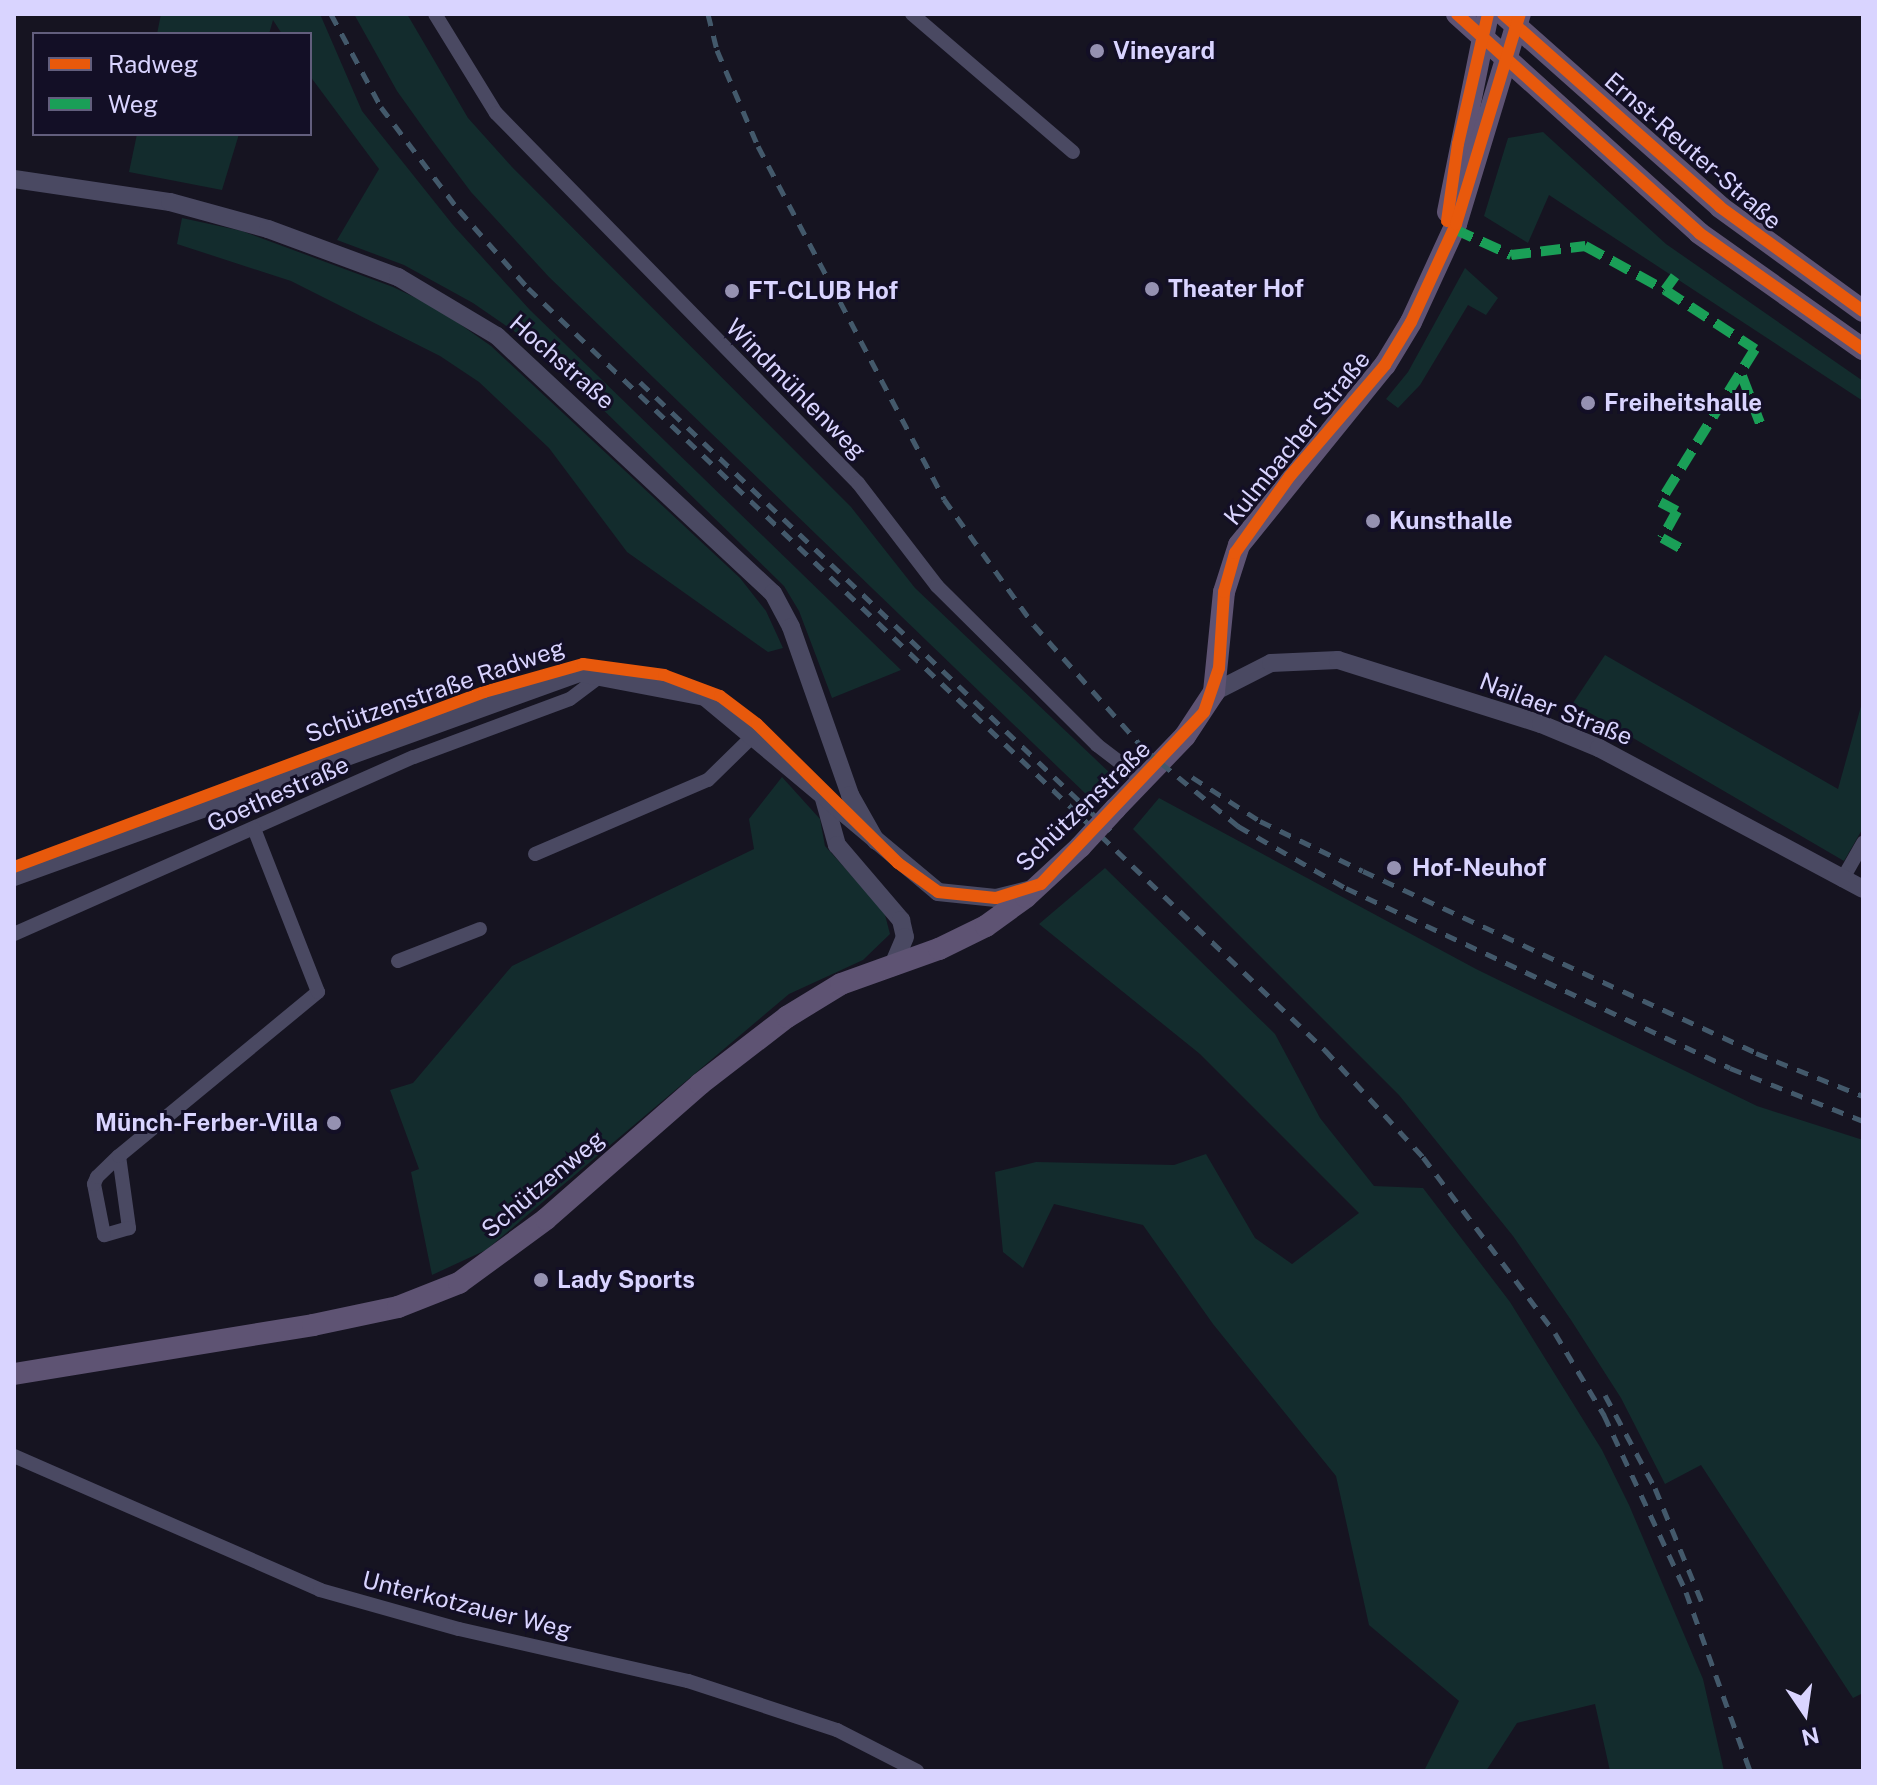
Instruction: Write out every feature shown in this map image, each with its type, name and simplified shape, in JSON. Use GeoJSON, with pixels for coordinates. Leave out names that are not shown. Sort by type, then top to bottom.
{"type":"FeatureCollection","features":[{"type":"Feature","properties":{"kind":"main road"},"geometry":{"type":"LineString","coordinates":[[1457,14],[1699,233],[1863,349]]}},
{"type":"Feature","properties":{"kind":"main road","name":"Kulmbacher Straße"},"geometry":{"type":"LineString","coordinates":[[1437,268],[1481,36],[1488,14]]}},
{"type":"Feature","properties":{"kind":"main road","name":"Kulmbacher Straße"},"geometry":{"type":"LineString","coordinates":[[1214,692],[1225,583],[1239,545],[1385,365],[1437,268],[1463,205],[1505,59],[1513,18]]}},
{"type":"Feature","properties":{"kind":"main road","name":"Ernst-Reuter-Straße"},"geometry":{"type":"LineString","coordinates":[[1513,18],[1720,207],[1863,311]]}},
{"type":"Feature","properties":{"kind":"main road","name":"Schützenstraße"},"geometry":{"type":"LineString","coordinates":[[1041,884],[1185,736],[1214,692]]}},
{"type":"Feature","properties":{"kind":"main road","name":"Schützenweg"},"geometry":{"type":"LineString","coordinates":[[14,1374],[313,1325],[438,1293],[546,1219],[700,1084],[787,1017],[841,984],[963,939],[1041,884]]}},
{"type":"Feature","properties":{"kind":"street","name":"Windmühlenweg"},"geometry":{"type":"LineString","coordinates":[[435,14],[496,113],[858,483],[937,586],[1097,745],[1143,780]]}},
{"type":"Feature","properties":{"kind":"street"},"geometry":{"type":"LineString","coordinates":[[912,14],[1073,152]]}},
{"type":"Feature","properties":{"kind":"street","name":"Hochstraße"},"geometry":{"type":"LineString","coordinates":[[14,179],[170,202],[318,245],[398,277],[467,314],[534,366],[760,577],[783,609],[850,795],[876,841]]}},
{"type":"Feature","properties":{"kind":"street","name":"Nailaer Straße"},"geometry":{"type":"LineString","coordinates":[[1214,692],[1271,663],[1338,660],[1541,724],[1599,748],[1863,889]]}},
{"type":"Feature","properties":{"kind":"street","name":"Schützenstraße"},"geometry":{"type":"LineString","coordinates":[[14,877],[562,675],[602,675],[705,697],[754,735],[917,879],[961,898],[1009,896],[1041,884]]}},
{"type":"Feature","properties":{"kind":"street","name":"Goethestraße"},"geometry":{"type":"LineString","coordinates":[[14,934],[414,757],[570,699],[602,675]]}},
{"type":"Feature","properties":{"kind":"street"},"geometry":{"type":"LineString","coordinates":[[535,854],[708,780],[754,735]]}},
{"type":"Feature","properties":{"kind":"street"},"geometry":{"type":"LineString","coordinates":[[823,795],[837,845],[901,920],[905,937],[892,967]]}},
{"type":"Feature","properties":{"kind":"street"},"geometry":{"type":"LineString","coordinates":[[119,1156],[129,1228],[104,1235],[94,1184],[119,1156],[318,992],[254,829]]}},
{"type":"Feature","properties":{"kind":"street"},"geometry":{"type":"LineString","coordinates":[[1842,880],[1863,843]]}},
{"type":"Feature","properties":{"kind":"street"},"geometry":{"type":"LineString","coordinates":[[398,961],[480,929]]}},
{"type":"Feature","properties":{"kind":"street","name":"Unterkotzauer Weg"},"geometry":{"type":"LineString","coordinates":[[14,1456],[320,1590],[459,1629],[688,1681],[837,1730],[917,1771]]}},
{"type":"Feature","properties":{"kind":"green space"},"geometry":{"type":"Polygon","coordinates":[[[161,14],[320,14],[362,111],[453,225],[530,310],[901,670],[832,698],[799,611],[784,586],[537,347],[473,303],[404,265],[337,240],[379,169],[312,79],[312,32],[281,32],[273,20],[270,32],[157,32],[161,14]]]}},
{"type":"Feature","properties":{"kind":"green space"},"geometry":{"type":"Polygon","coordinates":[[[354,14],[407,14],[468,118],[512,167],[851,507],[915,588],[1112,775],[1089,797],[549,277],[471,192],[432,140],[397,91],[354,14]]]}},
{"type":"Feature","properties":{"kind":"green space"},"geometry":{"type":"Polygon","coordinates":[[[1543,132],[1666,244],[1863,381],[1863,401],[1549,195],[1528,243],[1484,216],[1508,138],[1543,132]]]}},
{"type":"Feature","properties":{"kind":"green space"},"geometry":{"type":"Polygon","coordinates":[[[137,136],[238,136],[222,190],[129,172],[137,136]]]}},
{"type":"Feature","properties":{"kind":"green space"},"geometry":{"type":"Polygon","coordinates":[[[182,218],[242,231],[393,287],[437,308],[491,346],[740,578],[766,611],[783,648],[768,652],[627,552],[549,448],[479,382],[440,356],[291,281],[177,244],[182,218]]]}},
{"type":"Feature","properties":{"kind":"green space"},"geometry":{"type":"Polygon","coordinates":[[[1465,268],[1498,298],[1486,315],[1468,305],[1420,385],[1398,408],[1386,399],[1408,372],[1465,268]]]}},
{"type":"Feature","properties":{"kind":"green space"},"geometry":{"type":"Polygon","coordinates":[[[1605,655],[1838,789],[1863,699],[1863,828],[1844,861],[1573,703],[1605,655]]]}},
{"type":"Feature","properties":{"kind":"green space"},"geometry":{"type":"Polygon","coordinates":[[[782,777],[820,819],[825,846],[884,911],[890,934],[863,960],[789,994],[486,1250],[432,1275],[411,1172],[419,1169],[390,1090],[413,1083],[512,966],[754,849],[749,819],[782,777]]]}},
{"type":"Feature","properties":{"kind":"green space"},"geometry":{"type":"Polygon","coordinates":[[[1159,798],[1476,969],[1757,1106],[1863,1140],[1863,1693],[1853,1698],[1701,1465],[1665,1484],[1621,1398],[1571,1320],[1513,1236],[1399,1095],[1133,829],[1159,798]]]}},
{"type":"Feature","properties":{"kind":"green space"},"geometry":{"type":"Polygon","coordinates":[[[1105,868],[1275,1034],[1320,1118],[1374,1186],[1423,1188],[1510,1302],[1602,1450],[1629,1505],[1703,1679],[1724,1771],[1610,1771],[1595,1704],[1517,1723],[1486,1771],[1424,1771],[1459,1701],[1369,1625],[1336,1476],[1213,1324],[1143,1225],[1054,1204],[1023,1268],[1003,1252],[995,1172],[1036,1162],[1174,1165],[1206,1154],[1255,1238],[1292,1264],[1359,1213],[1200,1054],[1039,924],[1105,868]]]}},
{"type":"Feature","properties":{"kind":"railway"},"geometry":{"type":"LineString","coordinates":[[331,14],[381,107],[459,210],[528,288],[1325,1050],[1423,1157],[1555,1333],[1604,1415],[1686,1592],[1750,1771]]}},
{"type":"Feature","properties":{"kind":"railway"},"geometry":{"type":"LineString","coordinates":[[708,14],[717,50],[758,146],[944,499],[1034,625],[1144,749],[1238,826],[1346,888],[1730,1068],[1863,1121]]}},
{"type":"Feature","properties":{"kind":"railway"},"geometry":{"type":"LineString","coordinates":[[640,382],[1114,834]]}},
{"type":"Feature","properties":{"kind":"railway"},"geometry":{"type":"LineString","coordinates":[[1192,777],[1260,821],[1363,871],[1756,1053],[1863,1096]]}},
{"type":"Feature","properties":{"kind":"railway"},"geometry":{"type":"LineString","coordinates":[[1605,1395],[1655,1488],[1703,1605]]}},
{"type":"Feature","properties":{"kind":"marked path"},"geometry":{"type":"LineString","coordinates":[[1454,229],[1511,255],[1585,246],[1665,290],[1755,349],[1660,502],[1677,511],[1662,538],[1685,551]]}},
{"type":"Feature","properties":{"kind":"marked path"},"geometry":{"type":"LineString","coordinates":[[1665,290],[1675,276]]}},
{"type":"Feature","properties":{"kind":"marked path"},"geometry":{"type":"LineString","coordinates":[[1742,376],[1763,431]]}},
{"type":"Feature","properties":{"kind":"cycle path"},"geometry":{"type":"LineString","coordinates":[[1457,14],[1699,233],[1863,349]]}},
{"type":"Feature","properties":{"kind":"cycle path"},"geometry":{"type":"LineString","coordinates":[[1447,221],[1458,144],[1488,14]]}},
{"type":"Feature","properties":{"kind":"cycle path"},"geometry":{"type":"LineString","coordinates":[[1503,14],[1720,207],[1863,311]]}},
{"type":"Feature","properties":{"kind":"cycle path","name":"Schützenstraße Radweg"},"geometry":{"type":"LineString","coordinates":[[14,867],[484,692],[583,664],[664,675],[720,696],[757,724],[898,863],[938,892],[996,898],[1041,884],[1204,712],[1219,668],[1224,592],[1235,553],[1290,476],[1385,365],[1411,322],[1456,224],[1520,14]]}},
{"type":"Feature","properties":{"kind":"place","name":"Vineyard"},"geometry":{"type":"Point","coordinates":[1097,51]}},
{"type":"Feature","properties":{"kind":"place","name":"Theater Hof"},"geometry":{"type":"Point","coordinates":[1152,289]}},
{"type":"Feature","properties":{"kind":"place","name":"FT-CLUB Hof"},"geometry":{"type":"Point","coordinates":[732,291]}},
{"type":"Feature","properties":{"kind":"place","name":"Freiheitshalle"},"geometry":{"type":"Point","coordinates":[1588,403]}},
{"type":"Feature","properties":{"kind":"place","name":"Kunsthalle"},"geometry":{"type":"Point","coordinates":[1373,521]}},
{"type":"Feature","properties":{"kind":"place","name":"Hof-Neuhof"},"geometry":{"type":"Point","coordinates":[1394,868]}},
{"type":"Feature","properties":{"kind":"place","name":"Münch-Ferber-Villa"},"geometry":{"type":"Point","coordinates":[334,1123]}},
{"type":"Feature","properties":{"kind":"place","name":"Lady Sports"},"geometry":{"type":"Point","coordinates":[541,1280]}}]}
